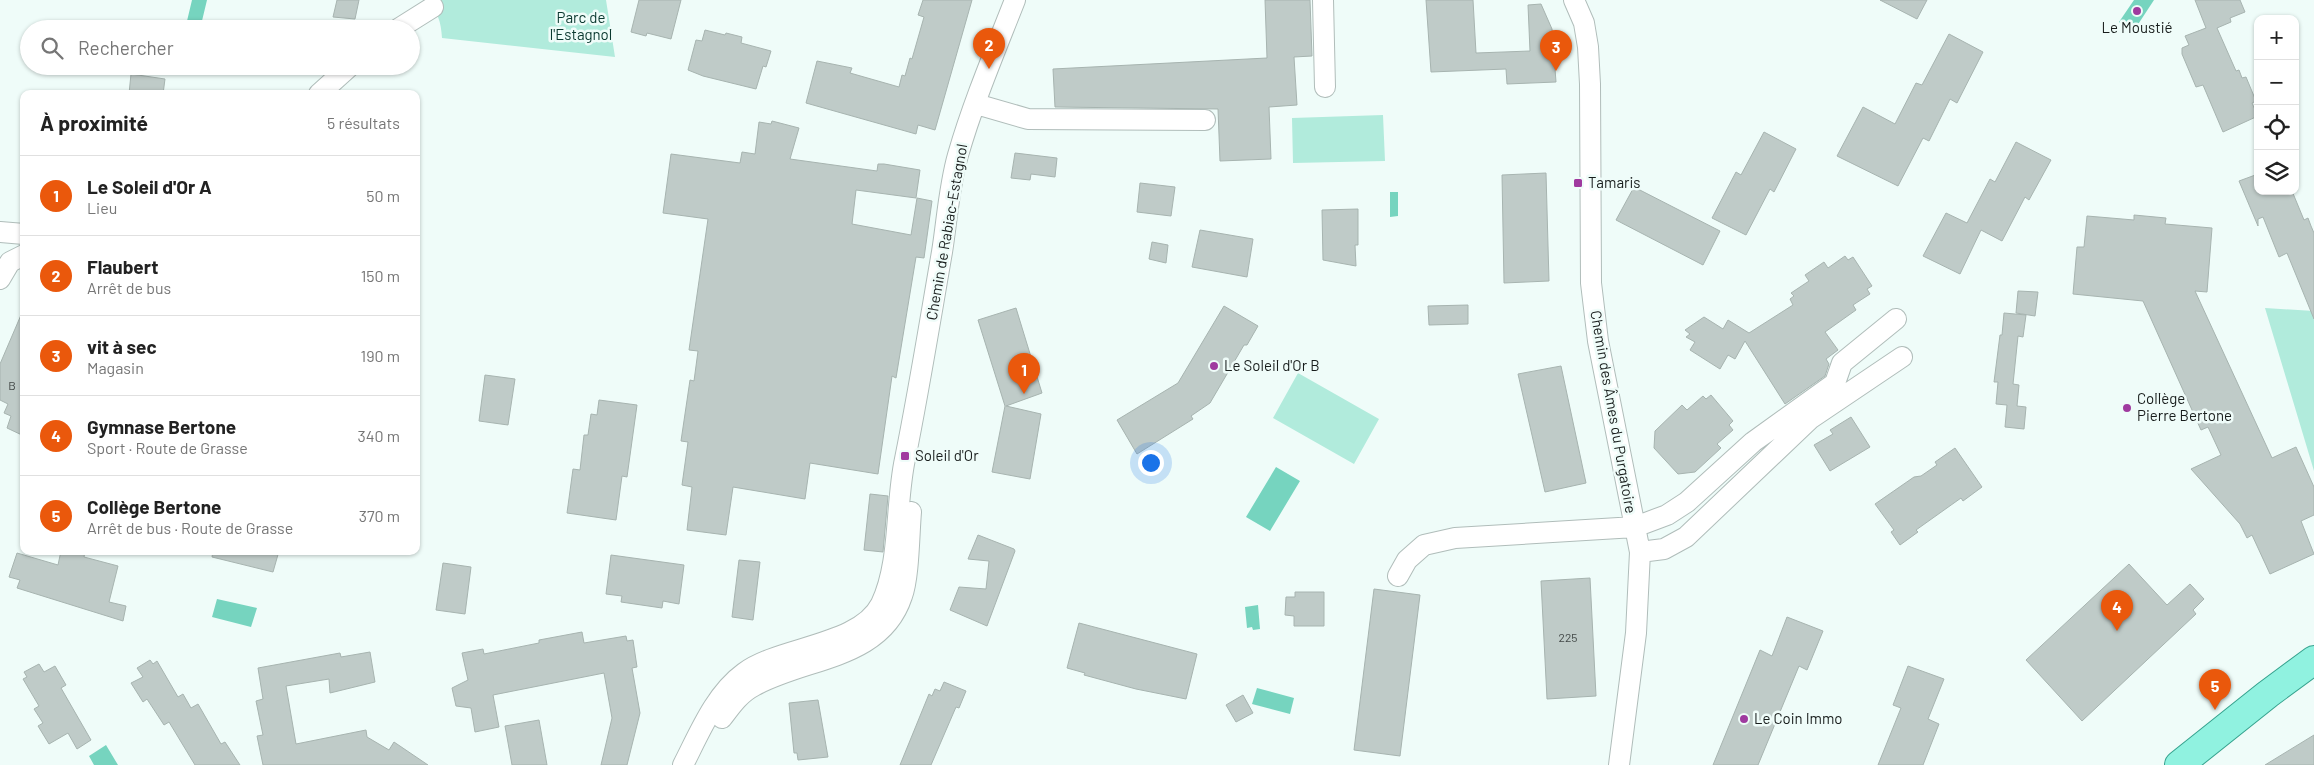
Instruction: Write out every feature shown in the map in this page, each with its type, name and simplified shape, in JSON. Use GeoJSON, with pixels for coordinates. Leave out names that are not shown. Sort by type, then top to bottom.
{"type":"FeatureCollection","features":[{"type":"Feature","properties":{"kind":"main road"},"geometry":{"type":"LineString","coordinates":[[2179,765],[2314,660]]}},
{"type":"Feature","properties":{"kind":"street","name":"Chemin de Rabiac-Estagnol"},"geometry":{"type":"LineString","coordinates":[[684,765],[735,700],[744,693],[797,659],[863,644],[884,629],[896,612],[903,594],[912,508],[916,462],[915,412],[958,157],[1015,0]]}},
{"type":"Feature","properties":{"kind":"street"},"geometry":{"type":"LineString","coordinates":[[1323,0],[1325,87]]}},
{"type":"Feature","properties":{"kind":"street","name":"Chemin des Âmes du Purgatoire"},"geometry":{"type":"LineString","coordinates":[[1574,0],[1584,23],[1588,47],[1590,84],[1591,283],[1598,341],[1640,552],[1636,633],[1619,765]]}},
{"type":"Feature","properties":{"kind":"street"},"geometry":{"type":"LineString","coordinates":[[412,20],[433,7]]}},
{"type":"Feature","properties":{"kind":"street"},"geometry":{"type":"LineString","coordinates":[[323,90],[340,75]]}},
{"type":"Feature","properties":{"kind":"street"},"geometry":{"type":"LineString","coordinates":[[976,104],[1028,118],[1205,120]]}},
{"type":"Feature","properties":{"kind":"street"},"geometry":{"type":"LineString","coordinates":[[0,232],[20,234]]}},
{"type":"Feature","properties":{"kind":"street"},"geometry":{"type":"LineString","coordinates":[[0,279],[10,262],[20,257]]}},
{"type":"Feature","properties":{"kind":"street"},"geometry":{"type":"LineString","coordinates":[[1398,576],[1407,560],[1424,545],[1455,538],[1635,527],[1667,515],[1687,502],[1753,442],[1835,383],[1842,364],[1896,319]]}},
{"type":"Feature","properties":{"kind":"street"},"geometry":{"type":"LineString","coordinates":[[1640,552],[1664,549],[1686,537],[1810,419],[1902,357]]}},
{"type":"Feature","properties":{"kind":"green space","name":"Parc de l'Estagnol"},"geometry":{"type":"Polygon","coordinates":[[[426,0],[606,0],[615,57],[442,38],[438,17],[426,0]]]}},
{"type":"Feature","properties":{"kind":"green space"},"geometry":{"type":"Polygon","coordinates":[[[1383,115],[1385,161],[1293,163],[1292,118],[1383,115]]]}},
{"type":"Feature","properties":{"kind":"green space"},"geometry":{"type":"Polygon","coordinates":[[[2265,308],[2314,311],[2314,471],[2265,308]]]}},
{"type":"Feature","properties":{"kind":"green space"},"geometry":{"type":"Polygon","coordinates":[[[1298,373],[1379,419],[1354,464],[1273,418],[1298,373]]]}},
{"type":"Feature","properties":{"kind":"shaded area"},"geometry":{"type":"Polygon","coordinates":[[[192,0],[207,0],[202,20],[187,20],[192,0]]]}},
{"type":"Feature","properties":{"kind":"shaded area","name":"Le Moustié"},"geometry":{"type":"Polygon","coordinates":[[[2134,0],[2154,0],[2133,32],[2119,22],[2134,0]]]}},
{"type":"Feature","properties":{"kind":"shaded area"},"geometry":{"type":"Polygon","coordinates":[[[1390,192],[1398,192],[1398,216],[1390,217],[1390,192]]]}},
{"type":"Feature","properties":{"kind":"shaded area"},"geometry":{"type":"Polygon","coordinates":[[[1276,467],[1300,481],[1270,531],[1246,517],[1276,467]]]}},
{"type":"Feature","properties":{"kind":"shaded area"},"geometry":{"type":"Polygon","coordinates":[[[217,599],[257,608],[251,627],[212,617],[217,599]]]}},
{"type":"Feature","properties":{"kind":"shaded area"},"geometry":{"type":"Polygon","coordinates":[[[1258,605],[1260,629],[1253,630],[1252,627],[1247,628],[1245,607],[1258,605]]]}},
{"type":"Feature","properties":{"kind":"shaded area"},"geometry":{"type":"Polygon","coordinates":[[[1257,688],[1294,698],[1290,714],[1252,704],[1257,688]]]}},
{"type":"Feature","properties":{"kind":"shaded area"},"geometry":{"type":"Polygon","coordinates":[[[106,745],[118,765],[94,765],[89,756],[106,745]]]}},
{"type":"Feature","properties":{"kind":"building"},"geometry":{"type":"Polygon","coordinates":[[[337,0],[359,0],[355,19],[333,17],[337,0]]]}},
{"type":"Feature","properties":{"kind":"building"},"geometry":{"type":"Polygon","coordinates":[[[639,0],[681,0],[671,39],[647,33],[646,36],[631,32],[639,0]]]}},
{"type":"Feature","properties":{"kind":"building"},"geometry":{"type":"Polygon","coordinates":[[[923,0],[972,0],[935,130],[918,125],[916,134],[806,103],[817,61],[852,68],[850,73],[899,87],[902,75],[905,76],[910,58],[912,59],[924,17],[918,15],[923,0]]]}},
{"type":"Feature","properties":{"kind":"building"},"geometry":{"type":"Polygon","coordinates":[[[1265,0],[1310,0],[1312,56],[1294,57],[1297,105],[1269,107],[1271,159],[1220,161],[1218,109],[1055,107],[1053,69],[1267,58],[1265,0]]]}},
{"type":"Feature","properties":{"kind":"building"},"geometry":{"type":"Polygon","coordinates":[[[1426,0],[1473,0],[1476,53],[1530,51],[1528,5],[1541,4],[1552,29],[1556,82],[1507,84],[1506,69],[1431,72],[1426,0]]]}},
{"type":"Feature","properties":{"kind":"building"},"geometry":{"type":"Polygon","coordinates":[[[1880,0],[1927,0],[1917,19],[1880,0]]]}},
{"type":"Feature","properties":{"kind":"building"},"geometry":{"type":"Polygon","coordinates":[[[2195,0],[2240,0],[2245,12],[2230,18],[2231,22],[2217,28],[2236,71],[2239,70],[2242,78],[2246,77],[2254,96],[2254,102],[2252,103],[2254,118],[2223,132],[2203,85],[2196,87],[2182,54],[2182,48],[2189,45],[2185,36],[2206,28],[2195,0]]]}},
{"type":"Feature","properties":{"kind":"building"},"geometry":{"type":"Polygon","coordinates":[[[705,30],[742,37],[741,43],[771,51],[766,67],[763,66],[756,89],[703,76],[688,70],[696,40],[702,41],[705,30]]]}},
{"type":"Feature","properties":{"kind":"building"},"geometry":{"type":"Polygon","coordinates":[[[1949,34],[1983,52],[1957,103],[1950,99],[1929,141],[1923,138],[1898,186],[1837,156],[1863,107],[1895,124],[1916,83],[1922,85],[1949,34]]]}},
{"type":"Feature","properties":{"kind":"building"},"geometry":{"type":"Polygon","coordinates":[[[131,75],[165,79],[164,90],[129,90],[131,75]]]}},
{"type":"Feature","properties":{"kind":"building"},"geometry":{"type":"Polygon","coordinates":[[[772,121],[799,128],[790,159],[877,171],[878,164],[920,170],[916,198],[856,190],[852,224],[911,235],[917,198],[932,201],[924,258],[916,257],[896,378],[892,376],[878,474],[810,463],[805,499],[733,487],[726,535],[687,530],[692,487],[682,485],[688,442],[681,441],[690,380],[694,381],[698,351],[689,350],[708,219],[663,213],[671,154],[740,163],[742,152],[755,154],[759,122],[771,124],[772,121]]]}},
{"type":"Feature","properties":{"kind":"building"},"geometry":{"type":"Polygon","coordinates":[[[1764,132],[1796,149],[1774,192],[1770,189],[1746,235],[1712,218],[1736,172],[1741,175],[1764,132]]]}},
{"type":"Feature","properties":{"kind":"building"},"geometry":{"type":"Polygon","coordinates":[[[2016,142],[2051,160],[2029,200],[2025,197],[2002,241],[1981,230],[1960,274],[1923,256],[1946,213],[1967,223],[1990,179],[1995,182],[2016,142]]]}},
{"type":"Feature","properties":{"kind":"building"},"geometry":{"type":"Polygon","coordinates":[[[1015,153],[1057,158],[1055,177],[1031,174],[1030,180],[1011,178],[1015,153]]]}},
{"type":"Feature","properties":{"kind":"building"},"geometry":{"type":"Polygon","coordinates":[[[1546,173],[1549,281],[1504,283],[1502,175],[1546,173]]]}},
{"type":"Feature","properties":{"kind":"building"},"geometry":{"type":"Polygon","coordinates":[[[2254,175],[2254,195],[2294,195],[2304,220],[2308,218],[2314,233],[2314,319],[2287,253],[2279,257],[2263,217],[2258,219],[2258,226],[2239,181],[2254,175]]]}},
{"type":"Feature","properties":{"kind":"building"},"geometry":{"type":"Polygon","coordinates":[[[1140,183],[1175,187],[1171,216],[1137,212],[1140,183]]]}},
{"type":"Feature","properties":{"kind":"building"},"geometry":{"type":"Polygon","coordinates":[[[1634,187],[1720,231],[1703,265],[1616,220],[1634,187]]]}},
{"type":"Feature","properties":{"kind":"building"},"geometry":{"type":"Polygon","coordinates":[[[1358,209],[1358,245],[1355,245],[1356,266],[1323,260],[1322,210],[1358,209]]]}},
{"type":"Feature","properties":{"kind":"building"},"geometry":{"type":"Polygon","coordinates":[[[2134,215],[2166,218],[2165,224],[2212,228],[2207,292],[2195,291],[2272,458],[2296,447],[2314,487],[2314,515],[2301,521],[2314,554],[2270,574],[2252,535],[2247,538],[2240,524],[2191,469],[2221,455],[2208,427],[2201,430],[2143,301],[2073,294],[2077,247],[2084,247],[2087,216],[2134,220],[2134,215]]]}},
{"type":"Feature","properties":{"kind":"building"},"geometry":{"type":"Polygon","coordinates":[[[1200,230],[1253,239],[1247,277],[1192,267],[1200,230]]]}},
{"type":"Feature","properties":{"kind":"building"},"geometry":{"type":"Polygon","coordinates":[[[1152,242],[1168,245],[1166,263],[1149,259],[1152,242]]]}},
{"type":"Feature","properties":{"kind":"building"},"geometry":{"type":"Polygon","coordinates":[[[1845,256],[1848,260],[1853,257],[1872,286],[1867,289],[1870,294],[1853,305],[1856,310],[1825,332],[1838,350],[1826,359],[1829,364],[1825,376],[1785,404],[1745,341],[1735,359],[1728,355],[1720,369],[1690,350],[1695,342],[1686,337],[1690,334],[1685,330],[1704,317],[1723,329],[1728,320],[1749,333],[1793,305],[1790,299],[1794,296],[1791,293],[1809,281],[1805,275],[1824,262],[1828,268],[1845,256]]]}},
{"type":"Feature","properties":{"kind":"building"},"geometry":{"type":"Polygon","coordinates":[[[2018,291],[2038,292],[2035,316],[2016,313],[2018,291]]]}},
{"type":"Feature","properties":{"kind":"building"},"geometry":{"type":"Polygon","coordinates":[[[1468,305],[1468,324],[1429,325],[1428,306],[1468,305]]]}},
{"type":"Feature","properties":{"kind":"building","name":"Le Soleil d'Or B"},"geometry":{"type":"Polygon","coordinates":[[[1224,306],[1258,326],[1247,345],[1244,345],[1210,403],[1191,416],[1193,419],[1137,454],[1117,420],[1178,383],[1224,306]]]}},
{"type":"Feature","properties":{"kind":"building"},"geometry":{"type":"Polygon","coordinates":[[[1016,308],[1042,393],[1006,406],[1041,414],[1030,479],[992,472],[1005,406],[978,320],[1016,308]]]}},
{"type":"Feature","properties":{"kind":"building"},"geometry":{"type":"Polygon","coordinates":[[[2004,313],[2026,315],[2023,337],[2018,336],[2013,384],[2019,385],[2017,406],[2026,407],[2024,429],[2005,427],[2007,405],[1996,404],[1998,382],[1994,382],[2004,313]]]}},
{"type":"Feature","properties":{"kind":"building"},"geometry":{"type":"Polygon","coordinates":[[[20,317],[20,434],[7,428],[11,416],[4,413],[8,404],[0,400],[0,364],[20,317]]]}},
{"type":"Feature","properties":{"kind":"building"},"geometry":{"type":"Polygon","coordinates":[[[1561,366],[1586,483],[1545,492],[1518,374],[1561,366]]]}},
{"type":"Feature","properties":{"kind":"building"},"geometry":{"type":"Polygon","coordinates":[[[485,375],[515,379],[508,425],[479,421],[485,375]]]}},
{"type":"Feature","properties":{"kind":"building"},"geometry":{"type":"Polygon","coordinates":[[[1711,395],[1733,421],[1729,425],[1733,430],[1717,444],[1721,448],[1695,472],[1678,474],[1654,448],[1655,431],[1682,405],[1687,410],[1703,396],[1706,399],[1711,395]]]}},
{"type":"Feature","properties":{"kind":"building"},"geometry":{"type":"Polygon","coordinates":[[[599,400],[637,405],[627,477],[622,476],[616,520],[567,513],[573,469],[580,470],[584,435],[588,435],[591,414],[597,415],[599,400]]]}},
{"type":"Feature","properties":{"kind":"building"},"geometry":{"type":"Polygon","coordinates":[[[1851,417],[1870,447],[1830,471],[1814,445],[1833,434],[1830,430],[1851,417]]]}},
{"type":"Feature","properties":{"kind":"building"},"geometry":{"type":"Polygon","coordinates":[[[1955,448],[1982,487],[1963,501],[1961,498],[1916,530],[1918,532],[1900,545],[1891,532],[1894,530],[1875,504],[1914,477],[1921,476],[1937,465],[1935,462],[1955,448]]]}},
{"type":"Feature","properties":{"kind":"building"},"geometry":{"type":"Polygon","coordinates":[[[870,494],[888,496],[883,552],[864,550],[870,494]]]}},
{"type":"Feature","properties":{"kind":"building"},"geometry":{"type":"Polygon","coordinates":[[[978,535],[1015,551],[987,626],[950,610],[959,587],[986,589],[989,561],[968,559],[978,535]]]}},
{"type":"Feature","properties":{"kind":"building"},"geometry":{"type":"Polygon","coordinates":[[[17,553],[58,565],[60,555],[84,555],[84,557],[118,566],[109,602],[126,606],[123,621],[17,588],[20,580],[9,577],[17,553]]]}},
{"type":"Feature","properties":{"kind":"building"},"geometry":{"type":"Polygon","coordinates":[[[212,555],[278,555],[273,572],[212,557],[212,555]]]}},
{"type":"Feature","properties":{"kind":"building"},"geometry":{"type":"Polygon","coordinates":[[[611,555],[684,565],[679,604],[663,601],[662,608],[621,602],[622,596],[606,594],[611,555]]]}},
{"type":"Feature","properties":{"kind":"building"},"geometry":{"type":"Polygon","coordinates":[[[739,560],[760,562],[753,620],[732,617],[739,560]]]}},
{"type":"Feature","properties":{"kind":"building"},"geometry":{"type":"Polygon","coordinates":[[[443,563],[471,567],[465,614],[436,610],[443,563]]]}},
{"type":"Feature","properties":{"kind":"building"},"geometry":{"type":"Polygon","coordinates":[[[2129,564],[2167,605],[2190,584],[2204,599],[2193,610],[2196,614],[2082,721],[2026,660],[2129,564]]]}},
{"type":"Feature","properties":{"kind":"building"},"geometry":{"type":"Polygon","coordinates":[[[1590,578],[1596,696],[1547,699],[1541,581],[1590,578]]]}},
{"type":"Feature","properties":{"kind":"building"},"geometry":{"type":"Polygon","coordinates":[[[1374,589],[1420,595],[1400,756],[1354,750],[1374,589]]]}},
{"type":"Feature","properties":{"kind":"building"},"geometry":{"type":"Polygon","coordinates":[[[1295,592],[1324,592],[1324,626],[1294,626],[1294,616],[1285,615],[1286,597],[1295,597],[1295,592]]]}},
{"type":"Feature","properties":{"kind":"building"},"geometry":{"type":"Polygon","coordinates":[[[1787,617],[1823,631],[1807,670],[1799,666],[1758,765],[1713,765],[1760,650],[1772,656],[1787,617]]]}},
{"type":"Feature","properties":{"kind":"building"},"geometry":{"type":"Polygon","coordinates":[[[1079,623],[1197,654],[1186,699],[1136,689],[1084,675],[1085,673],[1067,668],[1079,623]]]}},
{"type":"Feature","properties":{"kind":"building"},"geometry":{"type":"Polygon","coordinates":[[[582,632],[584,643],[626,636],[627,641],[633,640],[637,667],[632,668],[640,713],[627,765],[601,765],[612,718],[604,673],[493,695],[499,727],[475,732],[471,708],[456,706],[452,688],[468,680],[462,653],[483,649],[484,654],[539,643],[539,640],[582,632]]]}},
{"type":"Feature","properties":{"kind":"building"},"geometry":{"type":"Polygon","coordinates":[[[370,652],[375,682],[330,693],[329,679],[286,686],[296,744],[366,730],[367,737],[389,750],[394,742],[428,765],[263,765],[257,736],[263,735],[256,701],[263,699],[258,668],[340,653],[341,657],[370,652]]]}},
{"type":"Feature","properties":{"kind":"building"},"geometry":{"type":"Polygon","coordinates":[[[150,660],[153,664],[157,661],[178,697],[183,694],[191,708],[198,704],[221,744],[225,742],[240,765],[195,765],[169,722],[164,725],[147,699],[143,702],[131,683],[143,677],[137,668],[150,660]]]}},
{"type":"Feature","properties":{"kind":"building"},"geometry":{"type":"Polygon","coordinates":[[[39,664],[44,672],[55,666],[66,685],[61,688],[91,740],[77,749],[68,733],[49,744],[38,726],[43,723],[34,709],[39,706],[23,679],[27,677],[24,672],[39,664]]]}},
{"type":"Feature","properties":{"kind":"building"},"geometry":{"type":"Polygon","coordinates":[[[1908,666],[1944,679],[1928,719],[1939,724],[1923,765],[1878,765],[1901,708],[1893,705],[1908,666]]]}},
{"type":"Feature","properties":{"kind":"building"},"geometry":{"type":"Polygon","coordinates":[[[944,682],[966,691],[959,708],[956,707],[931,765],[900,765],[929,694],[932,696],[935,689],[940,691],[944,682]]]}},
{"type":"Feature","properties":{"kind":"building"},"geometry":{"type":"Polygon","coordinates":[[[1243,695],[1253,713],[1236,722],[1226,705],[1243,695]]]}},
{"type":"Feature","properties":{"kind":"building"},"geometry":{"type":"Polygon","coordinates":[[[818,700],[828,757],[798,760],[797,753],[794,753],[789,703],[818,700]]]}},
{"type":"Feature","properties":{"kind":"building"},"geometry":{"type":"Polygon","coordinates":[[[539,720],[547,765],[512,765],[505,726],[539,720]]]}},
{"type":"Feature","properties":{"kind":"building"},"geometry":{"type":"Polygon","coordinates":[[[2314,735],[2314,765],[2265,765],[2314,735]]]}},
{"type":"Feature","properties":{"kind":"place","name":"Le Moustié"},"geometry":{"type":"Point","coordinates":[2137,11]}},
{"type":"Feature","properties":{"kind":"place","name":"Flaubert"},"geometry":{"type":"Point","coordinates":[989,69]}},
{"type":"Feature","properties":{"kind":"place","name":"vit à sec"},"geometry":{"type":"Point","coordinates":[1556,71]}},
{"type":"Feature","properties":{"kind":"place","name":"Tamaris"},"geometry":{"type":"Point","coordinates":[1578,183]}},
{"type":"Feature","properties":{"kind":"place","name":"Le Soleil d'Or B"},"geometry":{"type":"Point","coordinates":[1214,366]}},
{"type":"Feature","properties":{"kind":"place","name":"Le Soleil d'Or A"},"geometry":{"type":"Point","coordinates":[1024,394]}},
{"type":"Feature","properties":{"kind":"place","name":"Collège Pierre Bertone"},"geometry":{"type":"Point","coordinates":[2127,408]}},
{"type":"Feature","properties":{"kind":"place","name":"Soleil d'Or"},"geometry":{"type":"Point","coordinates":[905,456]}},
{"type":"Feature","properties":{"kind":"place","name":"Gymnase Bertone"},"geometry":{"type":"Point","coordinates":[2117,631]}},
{"type":"Feature","properties":{"kind":"place","name":"Collège Bertone"},"geometry":{"type":"Point","coordinates":[2215,710]}},
{"type":"Feature","properties":{"kind":"place","name":"Le Coin Immo"},"geometry":{"type":"Point","coordinates":[1744,719]}}]}
